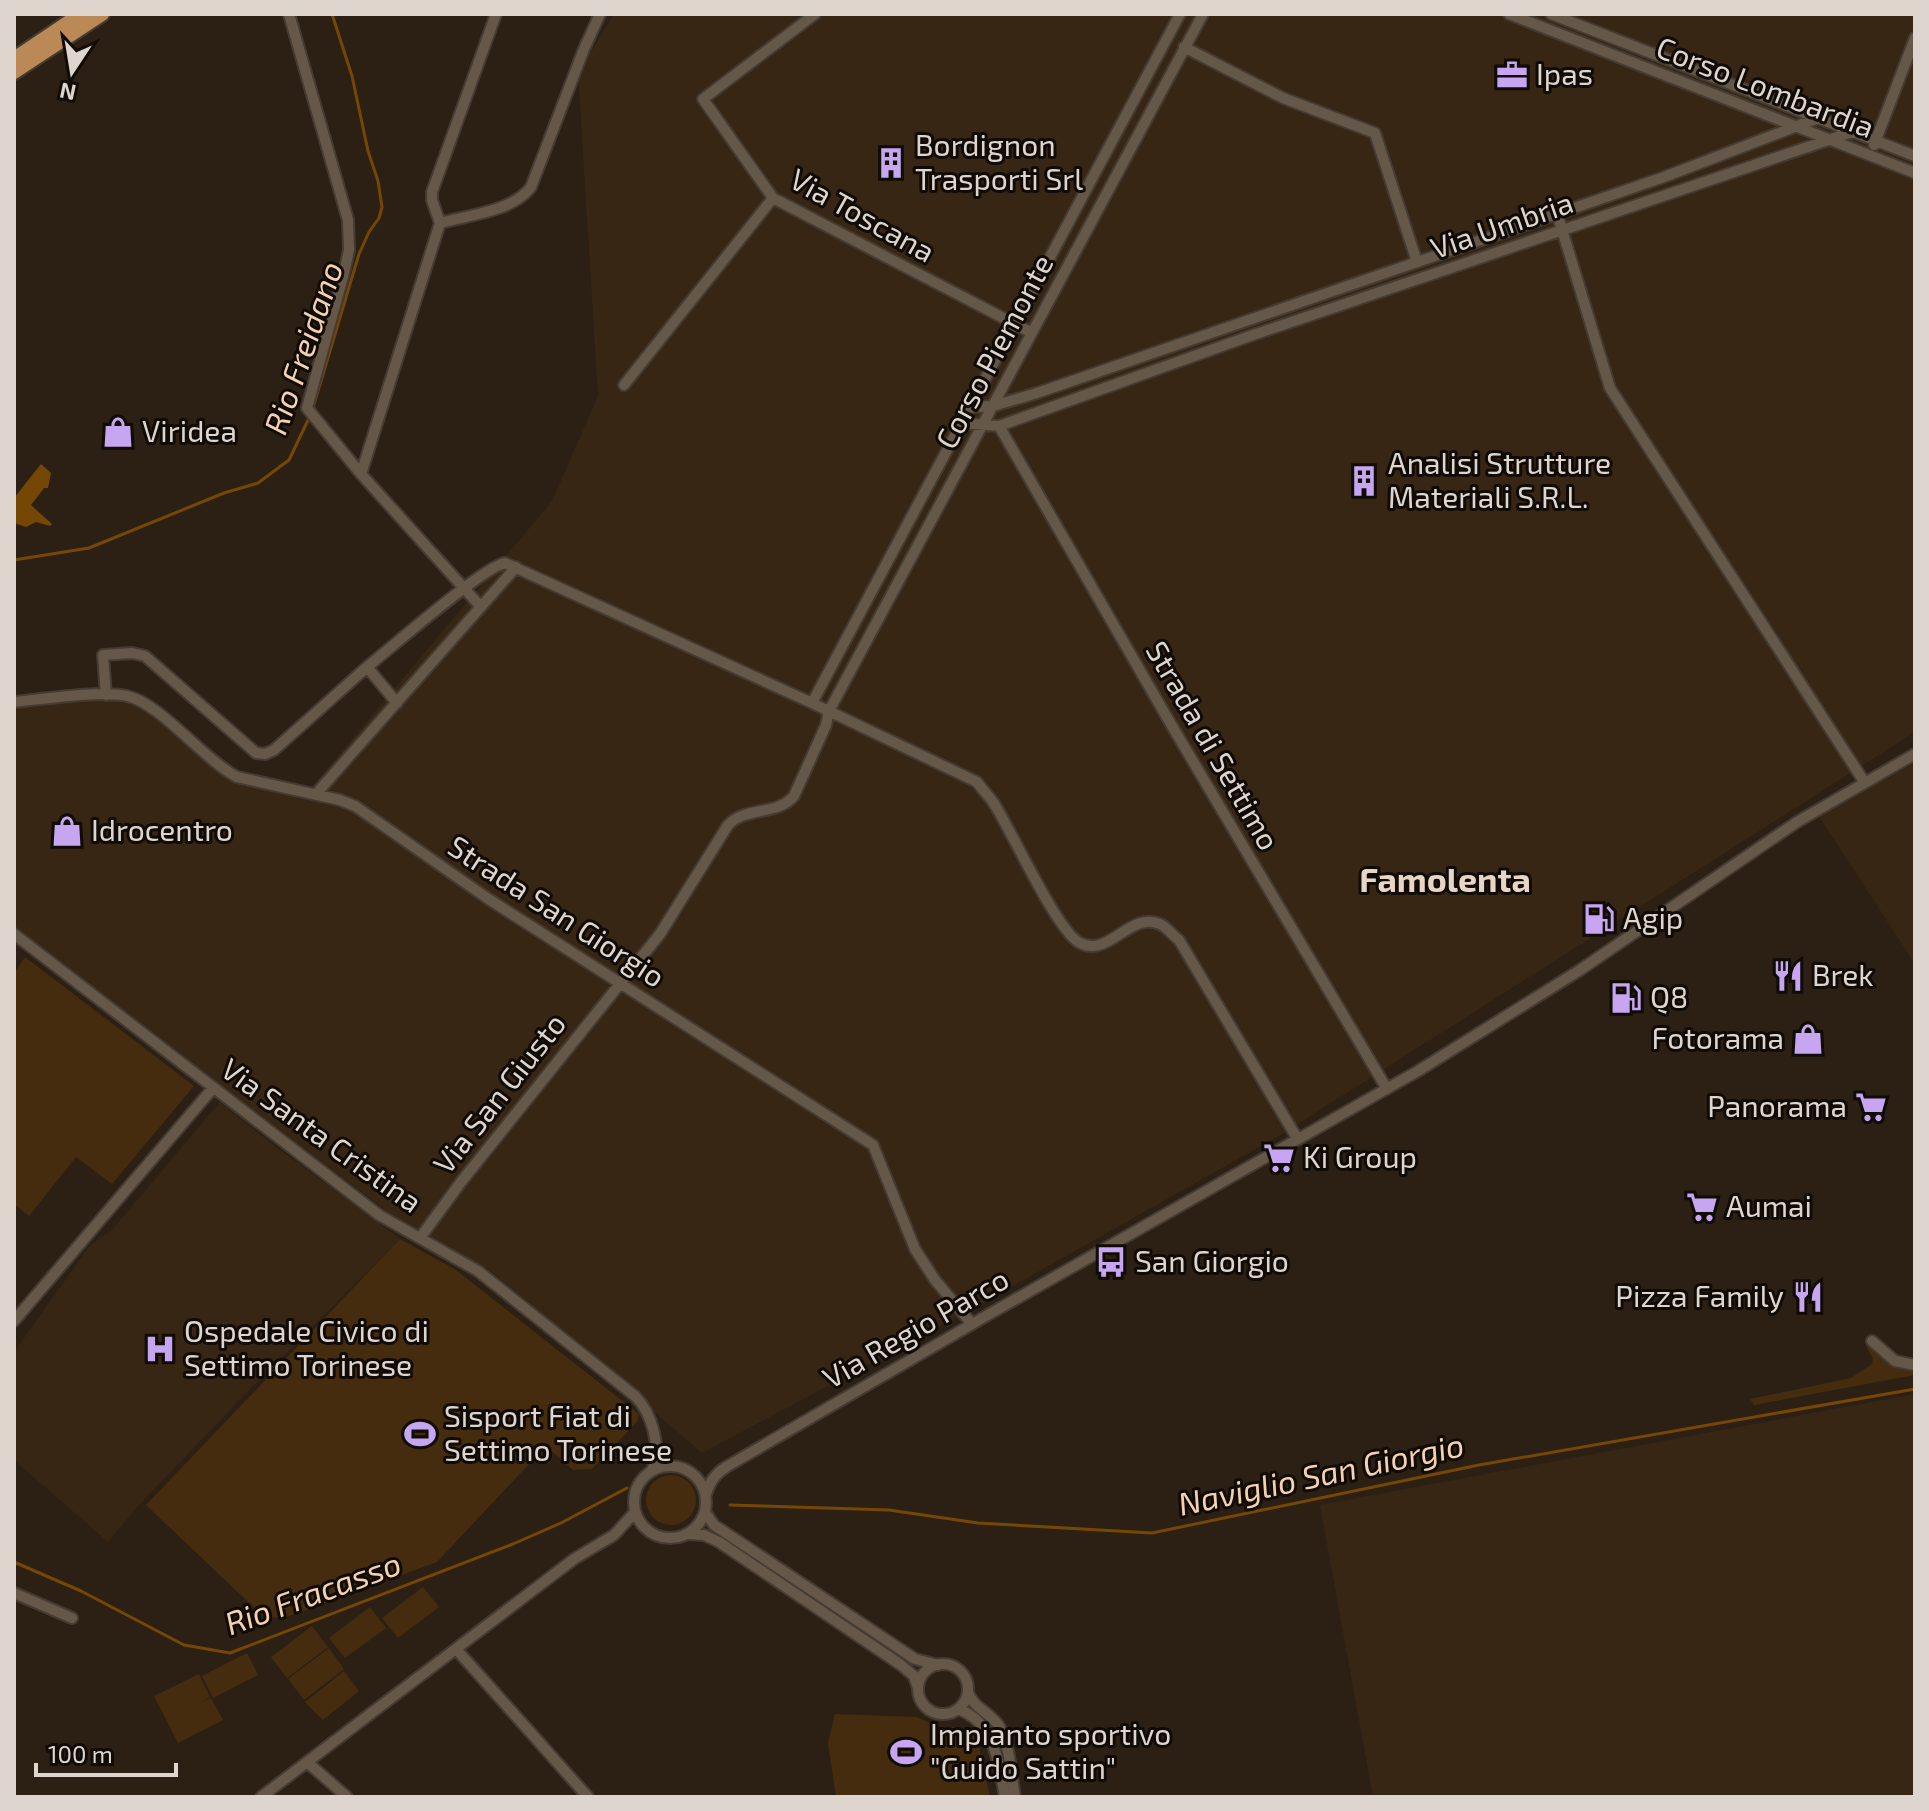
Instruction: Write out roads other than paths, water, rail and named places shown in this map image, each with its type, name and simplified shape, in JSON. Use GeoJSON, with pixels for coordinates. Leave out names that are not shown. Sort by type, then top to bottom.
{"type":"FeatureCollection","features":[{"type":"Feature","properties":{"kind":"highway"},"geometry":{"type":"LineString","coordinates":[[14,59],[81,14]]}},
{"type":"Feature","properties":{"kind":"highway"},"geometry":{"type":"LineString","coordinates":[[14,72],[102,14]]}},
{"type":"Feature","properties":{"kind":"street"},"geometry":{"type":"LineString","coordinates":[[289,14],[348,220],[349,250],[344,273],[307,408],[361,474],[481,607]]}},
{"type":"Feature","properties":{"kind":"street"},"geometry":{"type":"LineString","coordinates":[[361,474],[440,223],[432,192],[496,14]]}},
{"type":"Feature","properties":{"kind":"street"},"geometry":{"type":"LineString","coordinates":[[440,223],[514,203],[525,195],[531,187],[600,14]]}},
{"type":"Feature","properties":{"kind":"street","name":"Via Toscana"},"geometry":{"type":"LineString","coordinates":[[815,14],[703,99],[773,198],[1032,333]]}},
{"type":"Feature","properties":{"kind":"street","name":"Corso Piemonte"},"geometry":{"type":"LineString","coordinates":[[812,703],[1180,14]]}},
{"type":"Feature","properties":{"kind":"street","name":"Corso Piemonte"},"geometry":{"type":"LineString","coordinates":[[829,711],[1203,14]]}},
{"type":"Feature","properties":{"kind":"street","name":"Corso Lombardia"},"geometry":{"type":"LineString","coordinates":[[1509,14],[1915,173]]}},
{"type":"Feature","properties":{"kind":"street","name":"Corso Lombardia"},"geometry":{"type":"LineString","coordinates":[[1551,14],[1915,156]]}},
{"type":"Feature","properties":{"kind":"street"},"geometry":{"type":"LineString","coordinates":[[1870,155],[1915,38]]}},
{"type":"Feature","properties":{"kind":"street","name":"Via Umbria"},"geometry":{"type":"LineString","coordinates":[[1184,47],[1283,98],[1375,133],[1417,262]]}},
{"type":"Feature","properties":{"kind":"street"},"geometry":{"type":"LineString","coordinates":[[1155,61],[1172,69]]}},
{"type":"Feature","properties":{"kind":"street"},"geometry":{"type":"LineString","coordinates":[[1710,93],[1716,79]]}},
{"type":"Feature","properties":{"kind":"street"},"geometry":{"type":"LineString","coordinates":[[1125,117],[1142,126]]}},
{"type":"Feature","properties":{"kind":"street","name":"Via Umbria"},"geometry":{"type":"LineString","coordinates":[[970,407],[993,406],[1102,370],[1669,175],[1818,118]]}},
{"type":"Feature","properties":{"kind":"street","name":"Via Umbria"},"geometry":{"type":"LineString","coordinates":[[962,423],[999,426],[1250,336],[1852,132]]}},
{"type":"Feature","properties":{"kind":"street"},"geometry":{"type":"LineString","coordinates":[[1669,175],[1677,192]]}},
{"type":"Feature","properties":{"kind":"street"},"geometry":{"type":"LineString","coordinates":[[624,385],[773,198]]}},
{"type":"Feature","properties":{"kind":"street"},"geometry":{"type":"LineString","coordinates":[[1557,213],[1610,388],[1865,783]]}},
{"type":"Feature","properties":{"kind":"street"},"geometry":{"type":"LineString","coordinates":[[1336,289],[1342,306]]}},
{"type":"Feature","properties":{"kind":"street"},"geometry":{"type":"LineString","coordinates":[[1245,321],[1250,336]]}},
{"type":"Feature","properties":{"kind":"street"},"geometry":{"type":"LineString","coordinates":[[1102,370],[1110,386]]}},
{"type":"Feature","properties":{"kind":"street","name":"Strada di Settimo"},"geometry":{"type":"LineString","coordinates":[[999,426],[1387,1089]]}},
{"type":"Feature","properties":{"kind":"street"},"geometry":{"type":"LineString","coordinates":[[106,695],[103,655],[132,653],[145,656],[256,753],[265,754],[274,750],[367,667],[465,589],[498,565],[505,563],[516,567],[977,782],[993,802],[1047,899],[1073,938],[1083,945],[1099,946],[1142,922],[1161,924],[1179,940],[1297,1138],[1387,1089],[1580,970],[1797,822],[1915,754]]}},
{"type":"Feature","properties":{"kind":"street"},"geometry":{"type":"LineString","coordinates":[[316,794],[516,567]]}},
{"type":"Feature","properties":{"kind":"street"},"geometry":{"type":"LineString","coordinates":[[860,612],[877,621]]}},
{"type":"Feature","properties":{"kind":"street"},"geometry":{"type":"LineString","coordinates":[[367,667],[397,703]]}},
{"type":"Feature","properties":{"kind":"street","name":"Strada San Giorgio"},"geometry":{"type":"LineString","coordinates":[[14,702],[127,696],[150,707],[223,769],[237,777],[355,806],[490,900],[873,1145],[915,1249],[935,1280],[972,1324]]}},
{"type":"Feature","properties":{"kind":"street","name":"Via San Giusto"},"geometry":{"type":"LineString","coordinates":[[420,1238],[461,1182],[660,934],[730,822],[742,814],[786,804],[794,796],[826,725],[829,711]]}},
{"type":"Feature","properties":{"kind":"street","name":"Via Santa Cristina"},"geometry":{"type":"LineString","coordinates":[[14,934],[379,1215],[478,1271],[635,1396],[648,1416],[656,1446],[657,1456],[652,1470]]}},
{"type":"Feature","properties":{"kind":"street"},"geometry":{"type":"LineString","coordinates":[[14,1321],[213,1088]]}},
{"type":"Feature","properties":{"kind":"street","name":"Via Regio Parco"},"geometry":{"type":"LineString","coordinates":[[694,1474],[719,1472],[1297,1138]]}},
{"type":"Feature","properties":{"kind":"street"},"geometry":{"type":"LineString","coordinates":[[1876,1340],[1895,1361],[1915,1365]]}},
{"type":"Feature","properties":{"kind":"street","name":"Via Santa Cristina"},"geometry":{"type":"LineString","coordinates":[[656,1446],[678,1466]]}},
{"type":"Feature","properties":{"kind":"street"},"geometry":{"type":"LineString","coordinates":[[688,1534],[705,1512],[706,1494],[694,1474],[678,1466],[652,1470],[636,1488],[634,1500],[635,1512],[645,1528],[665,1538],[704,1535],[719,1542],[901,1665],[914,1676],[923,1704],[935,1713],[951,1713],[958,1709],[964,1704],[968,1692]]}},
{"type":"Feature","properties":{"kind":"street","name":"Via Regio Parco"},"geometry":{"type":"LineString","coordinates":[[706,1494],[719,1472]]}},
{"type":"Feature","properties":{"kind":"street"},"geometry":{"type":"LineString","coordinates":[[261,1797],[574,1559],[614,1535],[635,1512]]}},
{"type":"Feature","properties":{"kind":"street"},"geometry":{"type":"LineString","coordinates":[[705,1512],[714,1525],[915,1659],[955,1667],[962,1672],[974,1704],[989,1714],[1001,1730],[1015,1797]]}},
{"type":"Feature","properties":{"kind":"street"},"geometry":{"type":"LineString","coordinates":[[614,1535],[645,1528]]}},
{"type":"Feature","properties":{"kind":"street"},"geometry":{"type":"LineString","coordinates":[[14,1593],[72,1618]]}},
{"type":"Feature","properties":{"kind":"street"},"geometry":{"type":"LineString","coordinates":[[456,1649],[588,1797]]}},
{"type":"Feature","properties":{"kind":"street"},"geometry":{"type":"LineString","coordinates":[[918,1688],[924,1673],[938,1665]]}},
{"type":"Feature","properties":{"kind":"street"},"geometry":{"type":"LineString","coordinates":[[958,1709],[977,1718],[987,1729],[1005,1797]]}},
{"type":"Feature","properties":{"kind":"street"},"geometry":{"type":"LineString","coordinates":[[307,1762],[347,1797]]}},
{"type":"Feature","properties":{"kind":"waterway","name":"Rio Freidano"},"geometry":{"type":"LineString","coordinates":[[312,411],[359,254],[382,207],[352,76],[332,14]]}},
{"type":"Feature","properties":{"kind":"waterway","name":"Rio Freidano"},"geometry":{"type":"LineString","coordinates":[[14,560],[89,548],[224,493],[258,483],[289,460],[309,418]]}},
{"type":"Feature","properties":{"kind":"waterway","name":"Naviglio San Giorgio"},"geometry":{"type":"LineString","coordinates":[[730,1505],[889,1510],[978,1523],[1152,1533],[1479,1465],[1915,1389]]}},
{"type":"Feature","properties":{"kind":"waterway","name":"Rio Fracasso"},"geometry":{"type":"LineString","coordinates":[[14,1562],[81,1591],[184,1645],[230,1653],[513,1544],[627,1488]]}},
{"type":"Feature","properties":{"kind":"place","name":"Ipas"},"geometry":{"type":"Point","coordinates":[1512,75]}},
{"type":"Feature","properties":{"kind":"place","name":"Bordignon Trasporti Srl"},"geometry":{"type":"Point","coordinates":[891,163]}},
{"type":"Feature","properties":{"kind":"place","name":"Viridea"},"geometry":{"type":"Point","coordinates":[118,432]}},
{"type":"Feature","properties":{"kind":"place","name":"Analisi Strutture Materiali S.R.L."},"geometry":{"type":"Point","coordinates":[1364,481]}},
{"type":"Feature","properties":{"kind":"place","name":"Idrocentro"},"geometry":{"type":"Point","coordinates":[67,831]}},
{"type":"Feature","properties":{"kind":"place","name":"Agip"},"geometry":{"type":"Point","coordinates":[1599,919]}},
{"type":"Feature","properties":{"kind":"place","name":"Brek"},"geometry":{"type":"Point","coordinates":[1788,976]}},
{"type":"Feature","properties":{"kind":"place","name":"Q8"},"geometry":{"type":"Point","coordinates":[1626,998]}},
{"type":"Feature","properties":{"kind":"place","name":"Fotorama"},"geometry":{"type":"Point","coordinates":[1808,1039]}},
{"type":"Feature","properties":{"kind":"place","name":"Panorama"},"geometry":{"type":"Point","coordinates":[1871,1107]}},
{"type":"Feature","properties":{"kind":"place","name":"Ki Group"},"geometry":{"type":"Point","coordinates":[1279,1158]}},
{"type":"Feature","properties":{"kind":"place","name":"Aumai"},"geometry":{"type":"Point","coordinates":[1702,1207]}},
{"type":"Feature","properties":{"kind":"place","name":"San Giorgio"},"geometry":{"type":"Point","coordinates":[1111,1262]}},
{"type":"Feature","properties":{"kind":"place","name":"Pizza Family"},"geometry":{"type":"Point","coordinates":[1808,1297]}},
{"type":"Feature","properties":{"kind":"place","name":"Ospedale Civico di Settimo Torinese"},"geometry":{"type":"Point","coordinates":[160,1349]}},
{"type":"Feature","properties":{"kind":"place","name":"Sisport Fiat di Settimo Torinese"},"geometry":{"type":"Point","coordinates":[420,1434]}},
{"type":"Feature","properties":{"kind":"place","name":"Impianto sportivo \"Guido Sattin\""},"geometry":{"type":"Point","coordinates":[906,1752]}},
{"type":"Feature","properties":{"kind":"district","name":"Famolenta"},"geometry":{"type":"Point","coordinates":[1445,880]}}]}
